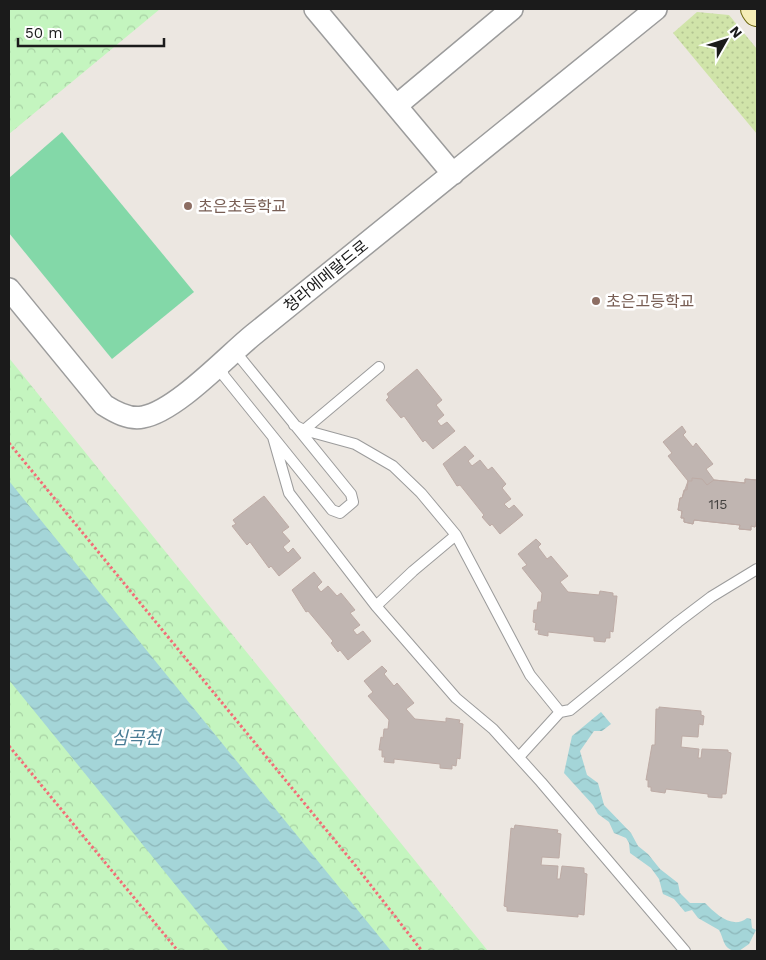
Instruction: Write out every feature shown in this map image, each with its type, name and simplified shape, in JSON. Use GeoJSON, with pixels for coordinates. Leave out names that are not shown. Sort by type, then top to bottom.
{"type":"FeatureCollection","features":[{"type":"Feature","properties":{"kind":"street"},"geometry":{"type":"LineString","coordinates":[[396,106],[512,9]]}},
{"type":"Feature","properties":{"kind":"street","name":"청라에메랄드로"},"geometry":{"type":"LineString","coordinates":[[9,289],[104,406],[119,415],[142,418],[160,412],[656,9]]}},
{"type":"Feature","properties":{"kind":"street"},"geometry":{"type":"LineString","coordinates":[[320,10],[453,174]]}},
{"type":"Feature","properties":{"kind":"lane"},"geometry":{"type":"LineString","coordinates":[[227,358],[294,424],[351,494],[354,502],[340,513],[332,510],[224,376],[227,358]]}},
{"type":"Feature","properties":{"kind":"lane"},"geometry":{"type":"LineString","coordinates":[[304,430],[379,367]]}},
{"type":"Feature","properties":{"kind":"lane"},"geometry":{"type":"LineString","coordinates":[[294,424],[304,430],[355,444],[393,466],[421,493],[456,535],[530,675],[560,712]]}},
{"type":"Feature","properties":{"kind":"lane"},"geometry":{"type":"LineString","coordinates":[[273,437],[289,494],[376,606],[456,698],[493,729],[519,757],[685,951]]}},
{"type":"Feature","properties":{"kind":"lane"},"geometry":{"type":"LineString","coordinates":[[376,606],[413,570],[456,535]]}},
{"type":"Feature","properties":{"kind":"lane"},"geometry":{"type":"LineString","coordinates":[[519,757],[560,712],[570,710],[712,597],[757,569]]}},
{"type":"Feature","properties":{"kind":"path"},"geometry":{"type":"LineString","coordinates":[[9,444],[355,865],[422,951]]}},
{"type":"Feature","properties":{"kind":"path"},"geometry":{"type":"LineString","coordinates":[[9,746],[178,951]]}},
{"type":"Feature","properties":{"kind":"green space"},"geometry":{"type":"Polygon","coordinates":[[[9,9],[160,9],[9,134],[9,9]]]}},
{"type":"Feature","properties":{"kind":"green space"},"geometry":{"type":"Polygon","coordinates":[[[697,12],[729,15],[757,49],[757,134],[673,33],[697,12]]]}},
{"type":"Feature","properties":{"kind":"green space"},"geometry":{"type":"Polygon","coordinates":[[[62,132],[194,292],[112,359],[9,233],[9,178],[62,132]]]}},
{"type":"Feature","properties":{"kind":"green space"},"geometry":{"type":"Polygon","coordinates":[[[9,358],[488,951],[9,951],[9,358]]]}},
{"type":"Feature","properties":{"kind":"water","name":"심곡천"},"geometry":{"type":"Polygon","coordinates":[[[9,481],[391,951],[229,951],[9,680],[9,481]]]}},
{"type":"Feature","properties":{"kind":"water"},"geometry":{"type":"Polygon","coordinates":[[[601,712],[611,724],[602,731],[594,731],[580,751],[587,775],[598,783],[604,805],[631,833],[638,846],[648,854],[660,869],[678,883],[680,893],[690,903],[705,903],[724,919],[730,921],[736,922],[747,918],[751,919],[752,928],[756,930],[749,944],[739,951],[734,951],[727,947],[719,930],[698,918],[692,910],[685,912],[674,899],[663,894],[659,879],[651,868],[630,853],[629,843],[626,838],[614,833],[609,822],[598,814],[593,805],[564,773],[572,736],[601,712]]]}},
{"type":"Feature","properties":{"kind":"building"},"geometry":{"type":"Polygon","coordinates":[[[417,369],[442,400],[436,405],[444,415],[437,421],[441,426],[447,422],[455,431],[433,449],[425,440],[423,442],[404,416],[401,418],[386,400],[389,397],[387,394],[417,369]]]}},
{"type":"Feature","properties":{"kind":"building"},"geometry":{"type":"Polygon","coordinates":[[[682,426],[686,432],[683,435],[693,447],[696,443],[713,464],[706,469],[714,480],[745,483],[745,479],[757,480],[757,519],[755,527],[751,526],[751,530],[739,529],[740,525],[694,520],[693,524],[684,522],[684,518],[681,518],[682,511],[678,510],[680,498],[682,498],[684,490],[687,490],[688,481],[668,456],[672,453],[663,442],[682,426]]]}},
{"type":"Feature","properties":{"kind":"building"},"geometry":{"type":"Polygon","coordinates":[[[465,446],[474,456],[468,461],[472,466],[480,460],[488,470],[492,467],[506,484],[502,488],[511,499],[504,504],[509,509],[514,505],[523,515],[500,534],[492,524],[490,526],[482,517],[484,515],[460,485],[457,486],[443,464],[465,446]]]}},
{"type":"Feature","properties":{"kind":"building"},"geometry":{"type":"Polygon","coordinates":[[[692,478],[702,479],[707,485],[714,480],[745,483],[745,479],[757,480],[757,519],[755,527],[751,526],[751,530],[739,529],[740,525],[694,520],[693,524],[684,522],[684,518],[681,518],[682,511],[678,510],[680,498],[682,498],[688,481],[692,481],[692,478]]]}},
{"type":"Feature","properties":{"kind":"building"},"geometry":{"type":"Polygon","coordinates":[[[264,496],[289,527],[282,532],[290,541],[283,547],[288,553],[293,548],[301,558],[279,576],[271,566],[269,568],[250,542],[247,545],[232,526],[236,524],[233,520],[264,496]]]}},
{"type":"Feature","properties":{"kind":"building"},"geometry":{"type":"Polygon","coordinates":[[[536,539],[541,544],[538,547],[547,559],[551,556],[568,576],[560,582],[568,592],[599,595],[600,591],[613,593],[613,596],[617,596],[613,632],[610,631],[610,638],[606,638],[605,642],[594,641],[594,637],[548,632],[548,636],[538,634],[539,630],[535,630],[536,623],[533,622],[534,610],[537,610],[538,602],[541,602],[542,593],[522,568],[527,565],[518,554],[536,539]]]}},
{"type":"Feature","properties":{"kind":"building"},"geometry":{"type":"Polygon","coordinates":[[[314,572],[322,582],[317,587],[321,592],[328,586],[337,596],[341,593],[355,610],[350,613],[360,625],[353,630],[357,635],[363,631],[371,641],[348,660],[340,650],[338,652],[331,643],[333,641],[308,611],[306,612],[292,590],[314,572]]]}},
{"type":"Feature","properties":{"kind":"building"},"geometry":{"type":"Polygon","coordinates":[[[382,666],[387,671],[384,674],[394,686],[397,683],[414,703],[406,709],[415,719],[446,722],[446,718],[460,720],[459,723],[463,724],[460,759],[457,758],[456,766],[452,765],[452,769],[440,768],[440,764],[394,759],[394,763],[384,762],[385,757],[382,757],[382,750],[379,750],[381,737],[383,738],[384,729],[388,729],[389,720],[368,696],[373,692],[364,681],[382,666]]]}},
{"type":"Feature","properties":{"kind":"building"},"geometry":{"type":"Polygon","coordinates":[[[659,707],[701,711],[701,715],[704,716],[703,725],[699,724],[698,737],[682,736],[681,747],[699,749],[698,758],[701,758],[702,749],[728,750],[731,753],[726,794],[722,794],[722,798],[708,797],[708,794],[666,789],[665,793],[651,791],[651,787],[648,787],[648,780],[646,780],[652,745],[655,745],[656,709],[659,709],[659,707]]]}},
{"type":"Feature","properties":{"kind":"building"},"geometry":{"type":"Polygon","coordinates":[[[515,825],[558,830],[557,833],[561,834],[559,858],[542,857],[541,865],[558,866],[557,879],[560,879],[562,866],[584,868],[584,873],[587,874],[584,915],[578,914],[578,917],[507,911],[507,907],[504,906],[511,828],[514,829],[515,825]]]}},
{"type":"Feature","properties":{"kind":"place","name":"초은초등학교"},"geometry":{"type":"Point","coordinates":[188,206]}},
{"type":"Feature","properties":{"kind":"place","name":"초은고등학교"},"geometry":{"type":"Point","coordinates":[596,301]}}]}
